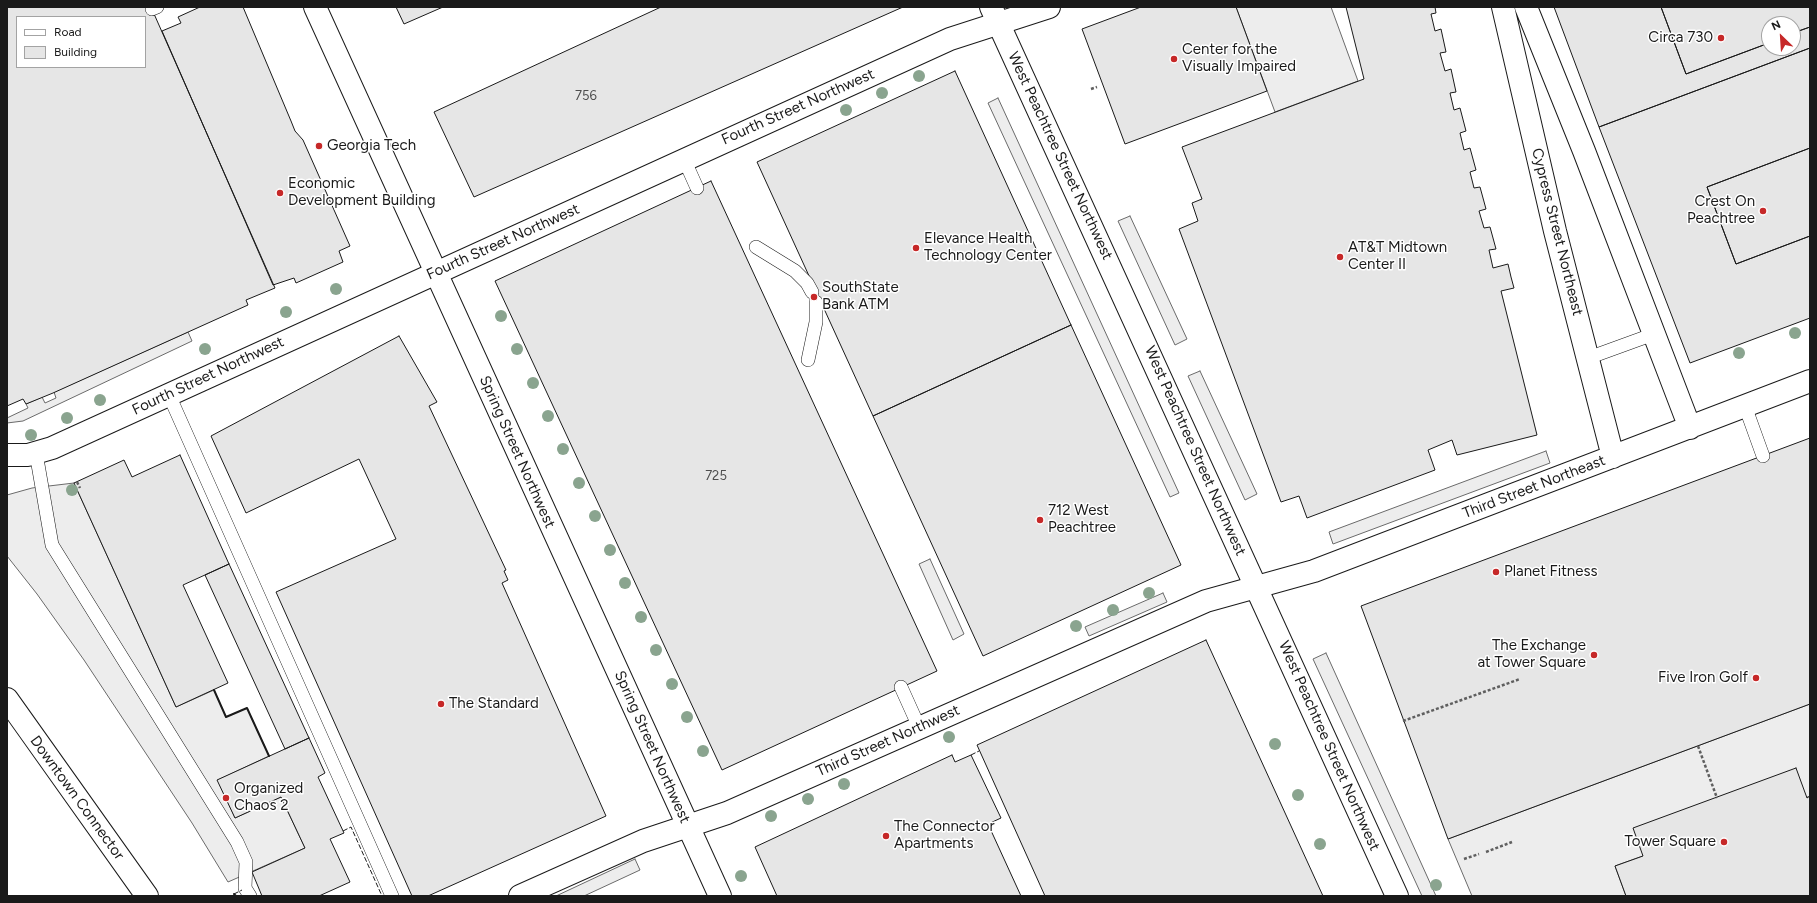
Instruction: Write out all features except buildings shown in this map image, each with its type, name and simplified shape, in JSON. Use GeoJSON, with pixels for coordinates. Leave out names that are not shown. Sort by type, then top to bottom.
{"type":"FeatureCollection","features":[{"type":"Feature","properties":{"kind":"main road","name":"Spring Street Northwest"},"geometry":{"type":"LineString","coordinates":[[315,7],[720,896]]}},
{"type":"Feature","properties":{"kind":"main road","name":"Fourth Street Northwest"},"geometry":{"type":"LineString","coordinates":[[7,455],[28,455],[52,448],[950,39],[995,15],[1049,7]]}},
{"type":"Feature","properties":{"kind":"main road","name":"Cypress Street Northeast"},"geometry":{"type":"LineString","coordinates":[[1503,7],[1554,224],[1612,457]]}},
{"type":"Feature","properties":{"kind":"main road"},"geometry":{"type":"LineString","coordinates":[[1526,7],[1584,151],[1690,428]]}},
{"type":"Feature","properties":{"kind":"main road","name":"West Peachtree Street Northwest"},"geometry":{"type":"LineString","coordinates":[[995,15],[1397,896]]}},
{"type":"Feature","properties":{"kind":"main road","name":"Third Street Northeast"},"geometry":{"type":"LineString","coordinates":[[1256,587],[1314,571],[1810,381]]}},
{"type":"Feature","properties":{"kind":"main road","name":"Third Street Northwest"},"geometry":{"type":"LineString","coordinates":[[520,896],[643,840],[727,813],[1206,601],[1256,587]]}},
{"type":"Feature","properties":{"kind":"main road","name":"Downtown Connector"},"geometry":{"type":"LineString","coordinates":[[7,699],[147,896]]}},
{"type":"Feature","properties":{"kind":"lane"},"geometry":{"type":"LineString","coordinates":[[684,159],[697,188]]}},
{"type":"Feature","properties":{"kind":"lane"},"geometry":{"type":"LineString","coordinates":[[756,247],[795,271],[807,283],[814,297],[816,322],[808,360]]}},
{"type":"Feature","properties":{"kind":"lane"},"geometry":{"type":"LineString","coordinates":[[1588,358],[1654,334]]}},
{"type":"Feature","properties":{"kind":"lane"},"geometry":{"type":"LineString","coordinates":[[169,395],[392,896]]}},
{"type":"Feature","properties":{"kind":"lane"},"geometry":{"type":"LineString","coordinates":[[1745,406],[1763,456]]}},
{"type":"Feature","properties":{"kind":"lane"},"geometry":{"type":"LineString","coordinates":[[36,453],[52,545],[237,842],[246,862],[246,888],[250,896]]}},
{"type":"Feature","properties":{"kind":"lane"},"geometry":{"type":"LineString","coordinates":[[901,687],[919,727]]}},
{"type":"Feature","properties":{"kind":"path"},"geometry":{"type":"LineString","coordinates":[[1091,88],[1096,86]]}},
{"type":"Feature","properties":{"kind":"path"},"geometry":{"type":"LineString","coordinates":[[77,482],[80,488]]}},
{"type":"Feature","properties":{"kind":"path"},"geometry":{"type":"LineString","coordinates":[[1403,720],[1520,679]]}},
{"type":"Feature","properties":{"kind":"path"},"geometry":{"type":"LineString","coordinates":[[1698,746],[1717,798]]}},
{"type":"Feature","properties":{"kind":"path"},"geometry":{"type":"LineString","coordinates":[[1486,852],[1512,842]]}},
{"type":"Feature","properties":{"kind":"path"},"geometry":{"type":"LineString","coordinates":[[1464,859],[1479,854]]}},
{"type":"Feature","properties":{"kind":"shaded area"},"geometry":{"type":"Polygon","coordinates":[[[1236,7],[1331,7],[1358,81],[1275,112],[1236,7]]]}},
{"type":"Feature","properties":{"kind":"shaded area"},"geometry":{"type":"Polygon","coordinates":[[[998,98],[1179,493],[1170,497],[988,103],[998,98]]]}},
{"type":"Feature","properties":{"kind":"shaded area"},"geometry":{"type":"Polygon","coordinates":[[[1130,216],[1187,339],[1175,345],[1118,221],[1130,216]]]}},
{"type":"Feature","properties":{"kind":"shaded area"},"geometry":{"type":"Polygon","coordinates":[[[188,332],[192,341],[23,421],[7,423],[7,418],[28,408],[26,404],[42,397],[45,403],[56,398],[54,392],[188,332]]]}},
{"type":"Feature","properties":{"kind":"shaded area"},"geometry":{"type":"Polygon","coordinates":[[[1200,371],[1257,494],[1245,500],[1188,376],[1200,371]]]}},
{"type":"Feature","properties":{"kind":"shaded area"},"geometry":{"type":"Polygon","coordinates":[[[1546,451],[1550,463],[1333,544],[1329,532],[1546,451]]]}},
{"type":"Feature","properties":{"kind":"shaded area"},"geometry":{"type":"Polygon","coordinates":[[[74,483],[176,707],[214,690],[226,717],[247,708],[269,756],[218,780],[235,818],[281,797],[305,848],[228,882],[192,823],[84,660],[37,594],[7,556],[7,495],[32,488],[74,483]]]}},
{"type":"Feature","properties":{"kind":"shaded area"},"geometry":{"type":"Polygon","coordinates":[[[930,559],[964,634],[953,640],[919,564],[930,559]]]}},
{"type":"Feature","properties":{"kind":"shaded area"},"geometry":{"type":"Polygon","coordinates":[[[1163,593],[1167,602],[1089,636],[1085,627],[1163,593]]]}},
{"type":"Feature","properties":{"kind":"shaded area"},"geometry":{"type":"Polygon","coordinates":[[[1326,653],[1436,896],[1422,896],[1313,659],[1326,653]]]}},
{"type":"Feature","properties":{"kind":"shaded area"},"geometry":{"type":"Polygon","coordinates":[[[1810,704],[1810,796],[1615,866],[1626,896],[1472,896],[1448,839],[1810,704]]]}},
{"type":"Feature","properties":{"kind":"shaded area"},"geometry":{"type":"Polygon","coordinates":[[[635,859],[640,870],[584,896],[556,896],[635,859]]]}},
{"type":"Feature","properties":{"kind":"fence"},"geometry":{"type":"LineString","coordinates":[[971,755],[979,751]]}},
{"type":"Feature","properties":{"kind":"fence"},"geometry":{"type":"LineString","coordinates":[[343,831],[351,827],[382,896]]}},
{"type":"Feature","properties":{"kind":"fence"},"geometry":{"type":"LineString","coordinates":[[234,894],[242,890]]}},
{"type":"Feature","properties":{"kind":"wall"},"geometry":{"type":"LineString","coordinates":[[214,690],[226,717],[247,708],[269,756]]}},
{"type":"Feature","properties":{"kind":"place","name":"Circa 730"},"geometry":{"type":"Point","coordinates":[1721,38]}},
{"type":"Feature","properties":{"kind":"place","name":"Center for the Visually Impaired"},"geometry":{"type":"Point","coordinates":[1174,59]}},
{"type":"Feature","properties":{"kind":"place","name":"Georgia Tech"},"geometry":{"type":"Point","coordinates":[319,146]}},
{"type":"Feature","properties":{"kind":"place","name":"Economic Development Building"},"geometry":{"type":"Point","coordinates":[280,193]}},
{"type":"Feature","properties":{"kind":"place","name":"Crest On Peachtree"},"geometry":{"type":"Point","coordinates":[1763,211]}},
{"type":"Feature","properties":{"kind":"place","name":"Elevance Health Technology Center"},"geometry":{"type":"Point","coordinates":[916,248]}},
{"type":"Feature","properties":{"kind":"place","name":"AT&T Midtown Center II"},"geometry":{"type":"Point","coordinates":[1340,257]}},
{"type":"Feature","properties":{"kind":"place","name":"SouthState Bank ATM"},"geometry":{"type":"Point","coordinates":[814,297]}},
{"type":"Feature","properties":{"kind":"place","name":"712 West Peachtree"},"geometry":{"type":"Point","coordinates":[1040,520]}},
{"type":"Feature","properties":{"kind":"place","name":"Planet Fitness"},"geometry":{"type":"Point","coordinates":[1496,572]}},
{"type":"Feature","properties":{"kind":"place","name":"The Exchange at Tower Square"},"geometry":{"type":"Point","coordinates":[1594,655]}},
{"type":"Feature","properties":{"kind":"place","name":"Five Iron Golf"},"geometry":{"type":"Point","coordinates":[1756,678]}},
{"type":"Feature","properties":{"kind":"place","name":"The Standard"},"geometry":{"type":"Point","coordinates":[441,704]}},
{"type":"Feature","properties":{"kind":"place","name":"Organized Chaos 2"},"geometry":{"type":"Point","coordinates":[226,798]}},
{"type":"Feature","properties":{"kind":"place","name":"The Connector Apartments"},"geometry":{"type":"Point","coordinates":[886,836]}},
{"type":"Feature","properties":{"kind":"place","name":"Tower Square"},"geometry":{"type":"Point","coordinates":[1724,842]}}]}
